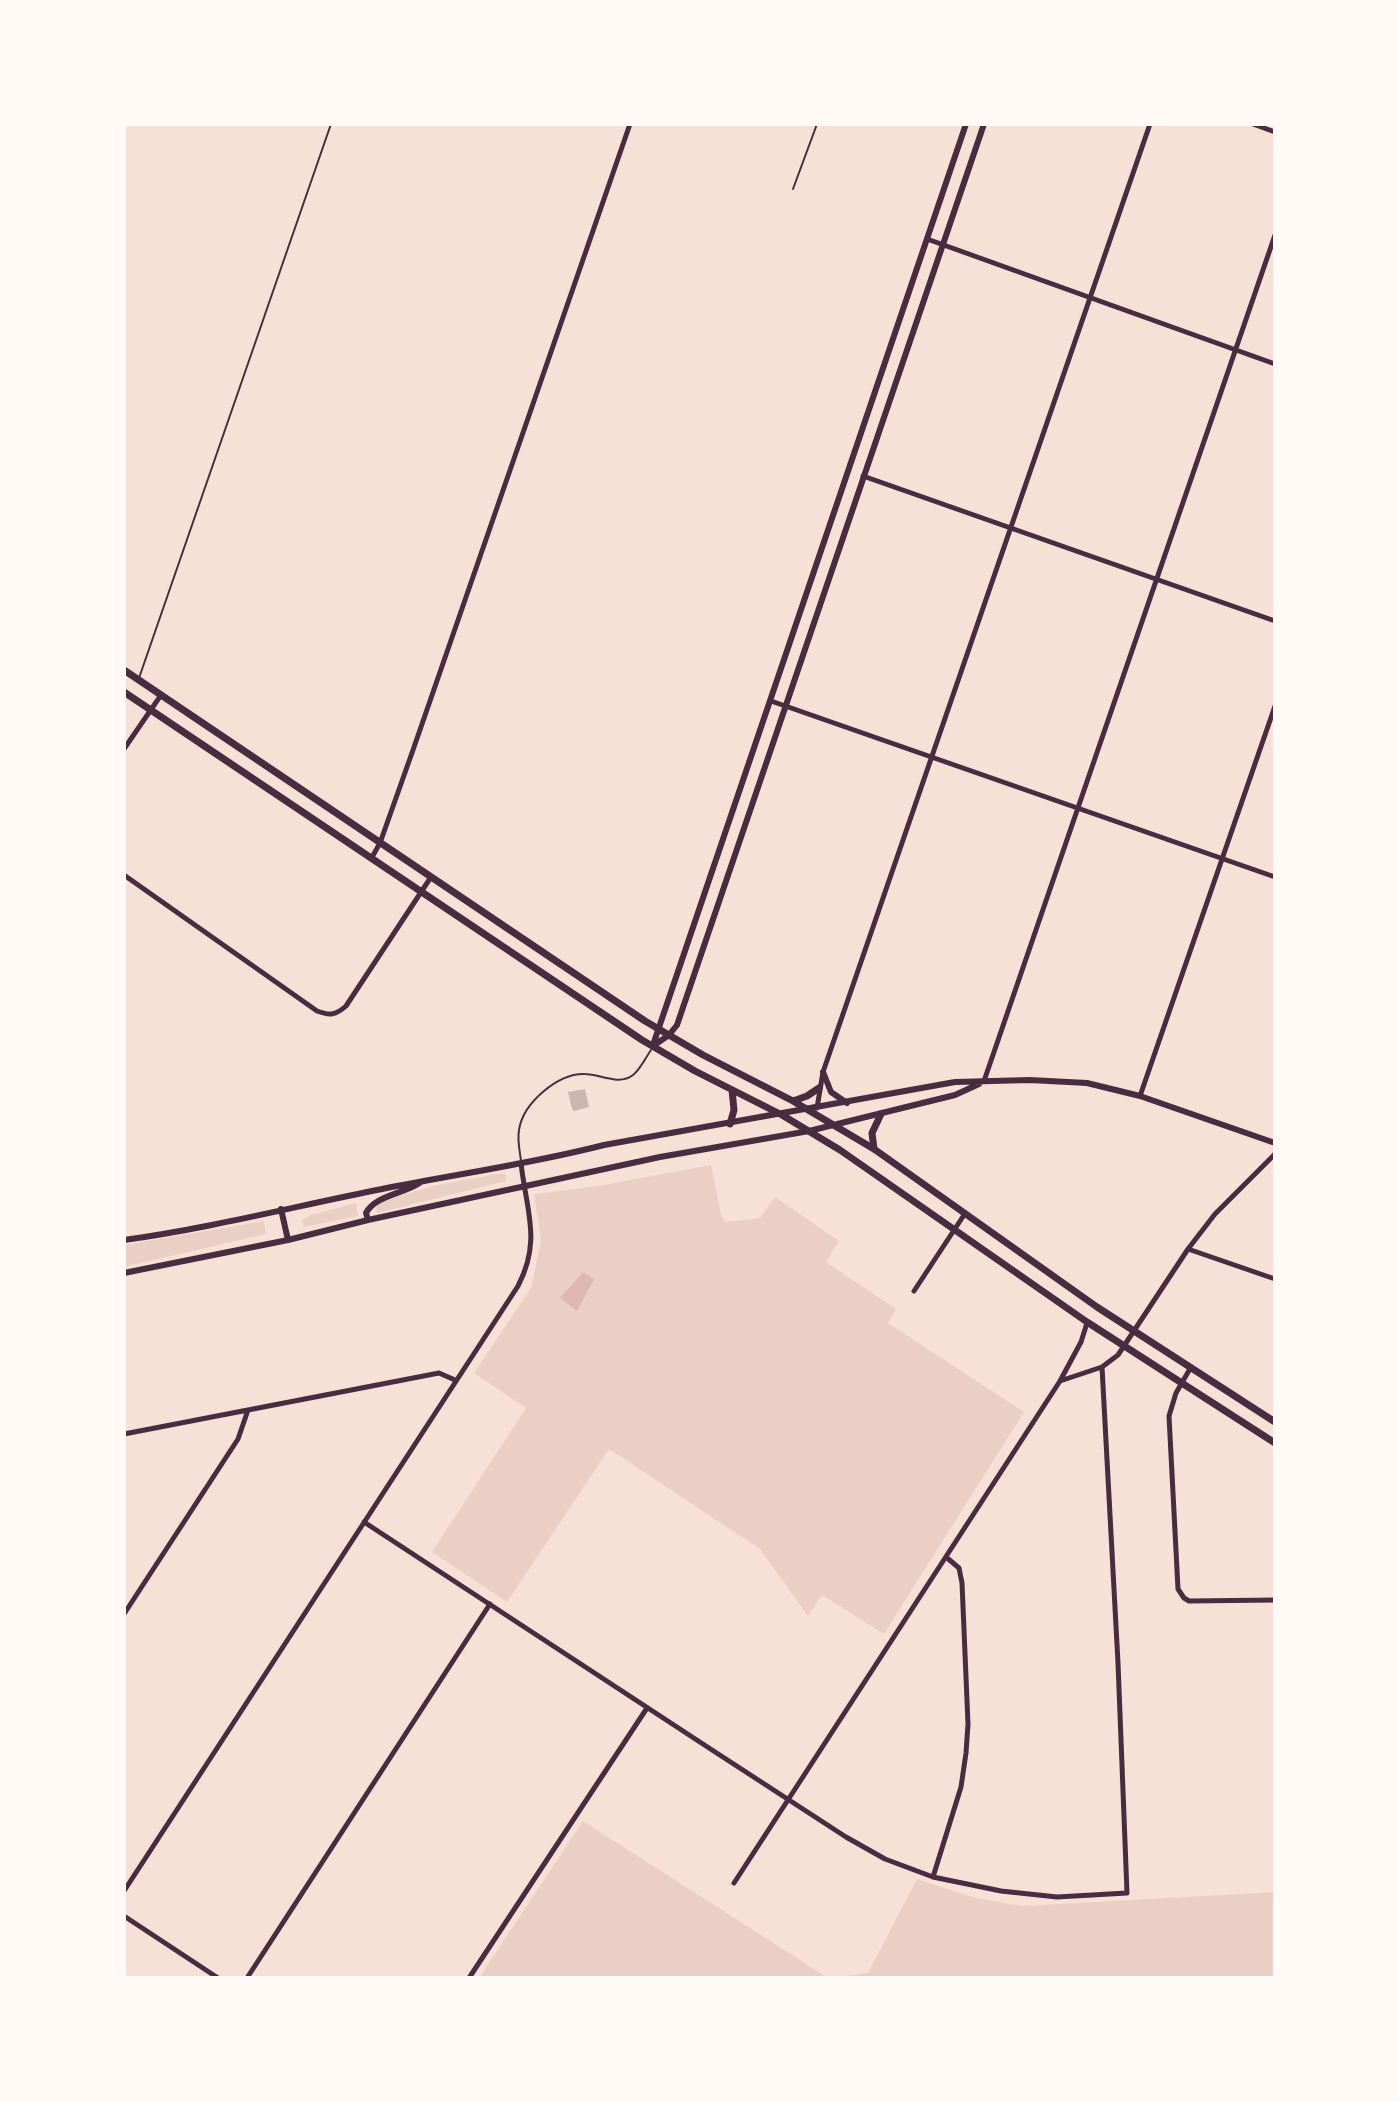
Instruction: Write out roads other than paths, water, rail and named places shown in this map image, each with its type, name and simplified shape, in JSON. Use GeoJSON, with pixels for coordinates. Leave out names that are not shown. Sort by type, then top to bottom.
{"type":"FeatureCollection","features":[{"type":"Feature","properties":{"kind":"main road"},"geometry":{"type":"LineString","coordinates":[[124,670],[659,1029],[813,1109],[964,1215],[1275,1422]]}},
{"type":"Feature","properties":{"kind":"main road"},"geometry":{"type":"LineString","coordinates":[[124,692],[420,893],[653,1046],[782,1115],[893,1184],[953,1230],[1087,1322],[1275,1443]]}},
{"type":"Feature","properties":{"kind":"main road"},"geometry":{"type":"LineString","coordinates":[[793,1101],[819,1088]]}},
{"type":"Feature","properties":{"kind":"main road"},"geometry":{"type":"LineString","coordinates":[[730,1124],[734,1110],[732,1090]]}},
{"type":"Feature","properties":{"kind":"main road"},"geometry":{"type":"LineString","coordinates":[[874,1149],[872,1133],[881,1114]]}},
{"type":"Feature","properties":{"kind":"street"},"geometry":{"type":"LineString","coordinates":[[371,860],[380,843],[630,124]]}},
{"type":"Feature","properties":{"kind":"street"},"geometry":{"type":"LineString","coordinates":[[653,1046],[966,124]]}},
{"type":"Feature","properties":{"kind":"street"},"geometry":{"type":"LineString","coordinates":[[653,1046],[677,1025],[984,124]]}},
{"type":"Feature","properties":{"kind":"street"},"geometry":{"type":"LineString","coordinates":[[813,1109],[823,1072],[1150,124]]}},
{"type":"Feature","properties":{"kind":"street"},"geometry":{"type":"LineString","coordinates":[[1253,124],[1275,132]]}},
{"type":"Feature","properties":{"kind":"street"},"geometry":{"type":"LineString","coordinates":[[124,1273],[288,1240],[660,1157],[809,1131],[955,1095],[984,1082],[1275,235]]}},
{"type":"Feature","properties":{"kind":"street"},"geometry":{"type":"LineString","coordinates":[[927,239],[1275,364]]}},
{"type":"Feature","properties":{"kind":"street"},"geometry":{"type":"LineString","coordinates":[[891,345],[907,351]]}},
{"type":"Feature","properties":{"kind":"street"},"geometry":{"type":"LineString","coordinates":[[863,476],[1275,621]]}},
{"type":"Feature","properties":{"kind":"street"},"geometry":{"type":"LineString","coordinates":[[833,515],[848,520]]}},
{"type":"Feature","properties":{"kind":"street"},"geometry":{"type":"LineString","coordinates":[[822,546],[837,552]]}},
{"type":"Feature","properties":{"kind":"street"},"geometry":{"type":"LineString","coordinates":[[124,749],[161,695]]}},
{"type":"Feature","properties":{"kind":"street"},"geometry":{"type":"LineString","coordinates":[[771,701],[1275,877]]}},
{"type":"Feature","properties":{"kind":"street"},"geometry":{"type":"LineString","coordinates":[[1140,1096],[1275,706]]}},
{"type":"Feature","properties":{"kind":"street"},"geometry":{"type":"LineString","coordinates":[[124,875],[317,1011],[335,1015],[346,1006],[431,877]]}},
{"type":"Feature","properties":{"kind":"street"},"geometry":{"type":"LineString","coordinates":[[823,1072],[831,1092],[847,1103]]}},
{"type":"Feature","properties":{"kind":"street"},"geometry":{"type":"LineString","coordinates":[[124,1240],[172,1233],[424,1180],[555,1158],[604,1145],[955,1082],[1030,1080],[1087,1083],[1140,1096],[1275,1143]]}},
{"type":"Feature","properties":{"kind":"street"},"geometry":{"type":"LineString","coordinates":[[1060,1381],[1102,1367],[1125,1346],[1188,1249],[1215,1214],[1275,1154]]}},
{"type":"Feature","properties":{"kind":"street"},"geometry":{"type":"LineString","coordinates":[[124,1891],[525,1272],[532,1245],[521,1163]]}},
{"type":"Feature","properties":{"kind":"street"},"geometry":{"type":"LineString","coordinates":[[368,1220],[366,1213],[376,1202],[409,1191],[424,1180]]}},
{"type":"Feature","properties":{"kind":"street"},"geometry":{"type":"LineString","coordinates":[[281,1209],[288,1240]]}},
{"type":"Feature","properties":{"kind":"street"},"geometry":{"type":"LineString","coordinates":[[914,1291],[964,1215]]}},
{"type":"Feature","properties":{"kind":"street"},"geometry":{"type":"LineString","coordinates":[[1188,1249],[1275,1279]]}},
{"type":"Feature","properties":{"kind":"street"},"geometry":{"type":"LineString","coordinates":[[734,1883],[1060,1381],[1081,1342],[1087,1322]]}},
{"type":"Feature","properties":{"kind":"street"},"geometry":{"type":"LineString","coordinates":[[364,1522],[647,1708],[885,1859],[933,1877],[1001,1891],[1057,1897],[1127,1893],[1102,1367]]}},
{"type":"Feature","properties":{"kind":"street"},"geometry":{"type":"LineString","coordinates":[[1191,1367],[1181,1382],[1169,1416],[1178,1589],[1189,1601],[1275,1600]]}},
{"type":"Feature","properties":{"kind":"street"},"geometry":{"type":"LineString","coordinates":[[124,1434],[439,1373],[455,1380]]}},
{"type":"Feature","properties":{"kind":"street"},"geometry":{"type":"LineString","coordinates":[[124,1614],[238,1439],[249,1409]]}},
{"type":"Feature","properties":{"kind":"street"},"geometry":{"type":"LineString","coordinates":[[933,1877],[961,1787],[968,1724],[962,1583],[959,1568],[946,1557]]}},
{"type":"Feature","properties":{"kind":"street"},"geometry":{"type":"LineString","coordinates":[[247,1978],[490,1604]]}},
{"type":"Feature","properties":{"kind":"street"},"geometry":{"type":"LineString","coordinates":[[469,1978],[647,1708]]}},
{"type":"Feature","properties":{"kind":"street"},"geometry":{"type":"LineString","coordinates":[[124,1916],[218,1978]]}},
{"type":"Feature","properties":{"kind":"lane"},"geometry":{"type":"LineString","coordinates":[[138,680],[331,124]]}},
{"type":"Feature","properties":{"kind":"lane"},"geometry":{"type":"LineString","coordinates":[[793,189],[817,124]]}},
{"type":"Feature","properties":{"kind":"lane"},"geometry":{"type":"LineString","coordinates":[[521,1163],[519,1131],[522,1121],[547,1087],[558,1079],[585,1074],[621,1080],[634,1075],[653,1046]]}}]}
